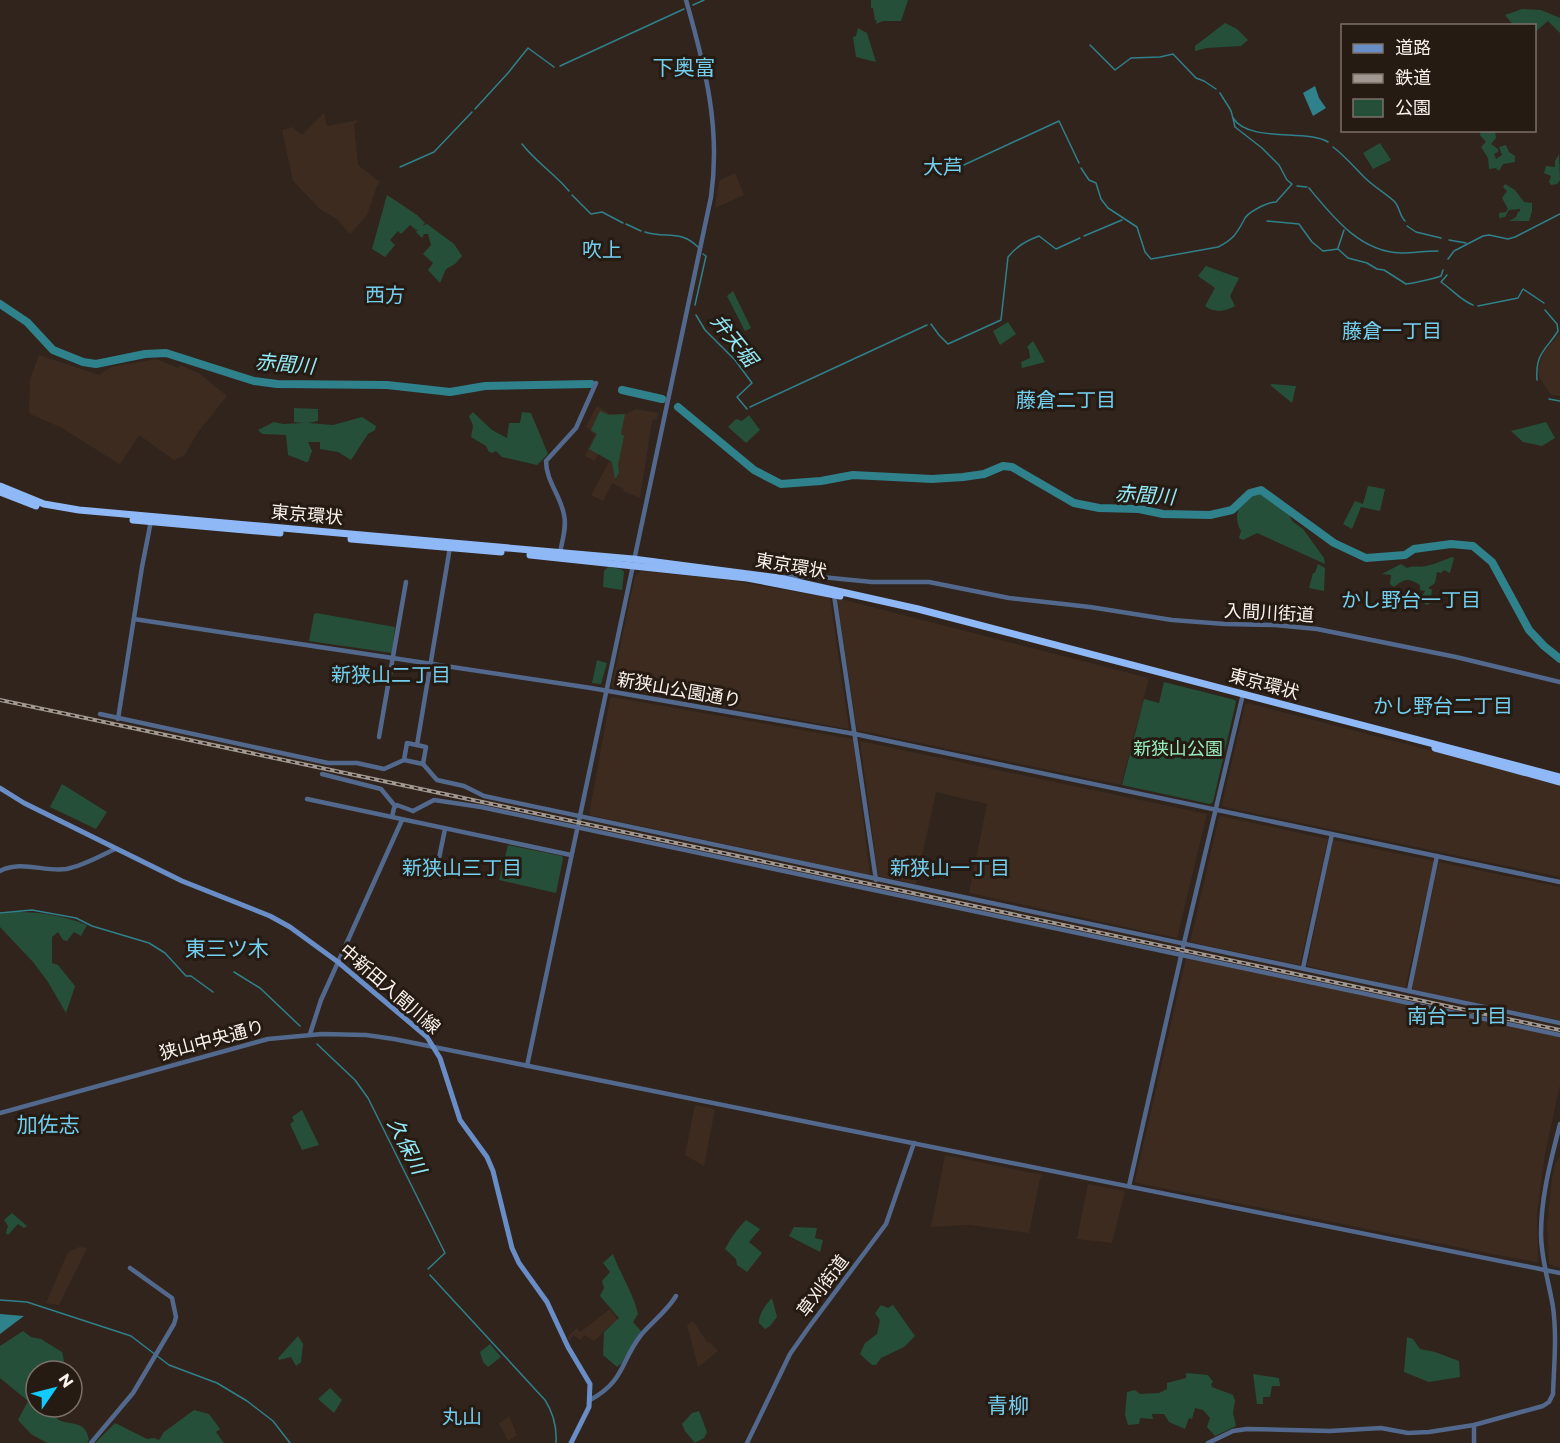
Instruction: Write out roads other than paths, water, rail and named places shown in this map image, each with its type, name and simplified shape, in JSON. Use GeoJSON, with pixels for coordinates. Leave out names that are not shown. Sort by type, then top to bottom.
{"type":"FeatureCollection","features":[{"type":"Feature","properties":{"kind":"highway","name":"東京環状"},"geometry":{"type":"LineString","coordinates":[[0,486],[44,504],[79,510],[632,563]]}},
{"type":"Feature","properties":{"kind":"highway","name":"東京環状"},"geometry":{"type":"LineString","coordinates":[[0,492],[49,510],[151,521],[560,553],[779,581],[918,609],[1560,782]]}},
{"type":"Feature","properties":{"kind":"highway","name":"東京環状"},"geometry":{"type":"LineString","coordinates":[[779,581],[1560,777]]}},
{"type":"Feature","properties":{"kind":"main road","name":"中新田入間川線"},"geometry":{"type":"LineString","coordinates":[[0,788],[24,803],[185,883],[287,925],[338,962],[423,1032],[435,1047],[440,1058],[460,1120],[487,1157],[494,1173],[512,1248],[519,1263],[547,1302],[568,1347],[585,1374],[590,1384],[590,1400]]}},
{"type":"Feature","properties":{"kind":"main road"},"geometry":{"type":"LineString","coordinates":[[572,1443],[590,1400]]}},
{"type":"Feature","properties":{"kind":"street"},"geometry":{"type":"LineString","coordinates":[[527,1066],[713,184],[714,148],[711,100],[706,71],[686,0]]}},
{"type":"Feature","properties":{"kind":"street"},"geometry":{"type":"LineString","coordinates":[[560,553],[564,514],[549,478],[546,461],[576,428],[596,383]]}},
{"type":"Feature","properties":{"kind":"street"},"geometry":{"type":"LineString","coordinates":[[118,719],[151,521]]}},
{"type":"Feature","properties":{"kind":"street"},"geometry":{"type":"LineString","coordinates":[[417,745],[450,545]]}},
{"type":"Feature","properties":{"kind":"street","name":"入間川街道"},"geometry":{"type":"LineString","coordinates":[[779,581],[811,576],[872,582],[929,582],[1009,598],[1185,621],[1317,628],[1456,657],[1560,682]]}},
{"type":"Feature","properties":{"kind":"street"},"geometry":{"type":"LineString","coordinates":[[379,737],[406,582]]}},
{"type":"Feature","properties":{"kind":"street"},"geometry":{"type":"LineString","coordinates":[[834,594],[876,880]]}},
{"type":"Feature","properties":{"kind":"street","name":"新狭山公園通り"},"geometry":{"type":"LineString","coordinates":[[134,619],[605,691],[855,734],[1560,882]]}},
{"type":"Feature","properties":{"kind":"street"},"geometry":{"type":"LineString","coordinates":[[1129,1186],[1181,954],[1243,696]]}},
{"type":"Feature","properties":{"kind":"street"},"geometry":{"type":"LineString","coordinates":[[100,714],[328,763],[357,763],[384,768],[404,760],[423,764],[437,780],[464,786],[484,796],[1560,1023]]}},
{"type":"Feature","properties":{"kind":"street"},"geometry":{"type":"LineString","coordinates":[[404,760],[407,743],[417,745],[426,747],[423,764]]}},
{"type":"Feature","properties":{"kind":"street"},"geometry":{"type":"LineString","coordinates":[[322,774],[381,789],[395,806]]}},
{"type":"Feature","properties":{"kind":"street"},"geometry":{"type":"LineString","coordinates":[[307,799],[571,855]]}},
{"type":"Feature","properties":{"kind":"street"},"geometry":{"type":"LineString","coordinates":[[413,811],[434,800],[481,807],[1560,1035]]}},
{"type":"Feature","properties":{"kind":"street"},"geometry":{"type":"LineString","coordinates":[[395,806],[403,806],[413,811]]}},
{"type":"Feature","properties":{"kind":"street"},"geometry":{"type":"LineString","coordinates":[[392,817],[395,806]]}},
{"type":"Feature","properties":{"kind":"street"},"geometry":{"type":"LineString","coordinates":[[412,822],[413,811]]}},
{"type":"Feature","properties":{"kind":"street"},"geometry":{"type":"LineString","coordinates":[[310,1034],[321,1000],[402,819]]}},
{"type":"Feature","properties":{"kind":"street"},"geometry":{"type":"LineString","coordinates":[[437,868],[445,829]]}},
{"type":"Feature","properties":{"kind":"street"},"geometry":{"type":"LineString","coordinates":[[1303,968],[1332,834]]}},
{"type":"Feature","properties":{"kind":"street"},"geometry":{"type":"LineString","coordinates":[[0,871],[15,866],[69,868],[115,849]]}},
{"type":"Feature","properties":{"kind":"street"},"geometry":{"type":"LineString","coordinates":[[1409,991],[1437,856]]}},
{"type":"Feature","properties":{"kind":"street","name":"狭山中央通り"},"geometry":{"type":"LineString","coordinates":[[0,1113],[250,1042],[310,1034],[374,1036],[1560,1273]]}},
{"type":"Feature","properties":{"kind":"street"},"geometry":{"type":"LineString","coordinates":[[1208,1443],[1233,1431],[1247,1429],[1330,1431],[1382,1428],[1408,1433],[1429,1432],[1474,1425],[1543,1406],[1552,1399],[1555,1331],[1553,1306],[1541,1242],[1542,1209],[1560,1124]]}},
{"type":"Feature","properties":{"kind":"street","name":"草刈街道"},"geometry":{"type":"LineString","coordinates":[[747,1443],[790,1354],[886,1224],[914,1143]]}},
{"type":"Feature","properties":{"kind":"street"},"geometry":{"type":"LineString","coordinates":[[91,1443],[133,1393],[176,1320],[173,1299],[130,1268]]}},
{"type":"Feature","properties":{"kind":"street"},"geometry":{"type":"LineString","coordinates":[[590,1400],[604,1392],[613,1383],[638,1339],[676,1296]]}},
{"type":"Feature","properties":{"kind":"street"},"geometry":{"type":"LineString","coordinates":[[1474,1425],[1474,1443]]}},
{"type":"Feature","properties":{"kind":"water"},"geometry":{"type":"Polygon","coordinates":[[[1315,86],[1326,108],[1313,116],[1303,93],[1315,86]]]}},
{"type":"Feature","properties":{"kind":"water"},"geometry":{"type":"Polygon","coordinates":[[[0,1314],[24,1316],[0,1334],[0,1314]]]}},
{"type":"Feature","properties":{"kind":"waterway"},"geometry":{"type":"LineString","coordinates":[[693,5],[704,0]]}},
{"type":"Feature","properties":{"kind":"waterway"},"geometry":{"type":"LineString","coordinates":[[560,66],[684,9]]}},
{"type":"Feature","properties":{"kind":"waterway"},"geometry":{"type":"LineString","coordinates":[[1090,45],[1115,70],[1131,58],[1173,54],[1196,78],[1216,89]]}},
{"type":"Feature","properties":{"kind":"waterway"},"geometry":{"type":"LineString","coordinates":[[475,109],[528,48],[554,67]]}},
{"type":"Feature","properties":{"kind":"waterway"},"geometry":{"type":"LineString","coordinates":[[1220,93],[1231,110],[1233,118],[1241,126],[1265,133],[1307,136],[1328,142]]}},
{"type":"Feature","properties":{"kind":"waterway"},"geometry":{"type":"LineString","coordinates":[[400,167],[434,152],[472,112]]}},
{"type":"Feature","properties":{"kind":"waterway"},"geometry":{"type":"LineString","coordinates":[[1081,168],[1089,180],[1096,183],[1101,199],[1108,208],[1137,227],[1145,252],[1151,259],[1218,247],[1234,236],[1249,214],[1276,202],[1292,184],[1287,180],[1279,165],[1235,127],[1233,118]]}},
{"type":"Feature","properties":{"kind":"waterway"},"geometry":{"type":"LineString","coordinates":[[940,176],[1059,121],[1079,163]]}},
{"type":"Feature","properties":{"kind":"waterway","name":"弁天堀"},"geometry":{"type":"LineString","coordinates":[[522,144],[569,191]]}},
{"type":"Feature","properties":{"kind":"waterway"},"geometry":{"type":"LineString","coordinates":[[1333,147],[1368,181],[1394,201],[1405,221]]}},
{"type":"Feature","properties":{"kind":"waterway"},"geometry":{"type":"LineString","coordinates":[[1297,186],[1307,187]]}},
{"type":"Feature","properties":{"kind":"waterway"},"geometry":{"type":"LineString","coordinates":[[1309,188],[1338,221],[1360,240],[1386,251],[1401,253],[1438,251]]}},
{"type":"Feature","properties":{"kind":"waterway","name":"弁天堀"},"geometry":{"type":"LineString","coordinates":[[572,195],[591,214],[602,212],[623,223]]}},
{"type":"Feature","properties":{"kind":"waterway"},"geometry":{"type":"LineString","coordinates":[[1448,259],[1454,251],[1483,236],[1508,239],[1560,214]]}},
{"type":"Feature","properties":{"kind":"waterway"},"geometry":{"type":"LineString","coordinates":[[1084,236],[1122,220]]}},
{"type":"Feature","properties":{"kind":"waterway"},"geometry":{"type":"LineString","coordinates":[[1267,221],[1299,224],[1312,242],[1323,251],[1338,249],[1348,258],[1384,270],[1406,284],[1441,276],[1443,270]]}},
{"type":"Feature","properties":{"kind":"waterway","name":"弁天堀"},"geometry":{"type":"LineString","coordinates":[[626,224],[641,231]]}},
{"type":"Feature","properties":{"kind":"waterway"},"geometry":{"type":"LineString","coordinates":[[1407,226],[1416,232],[1441,238]]}},
{"type":"Feature","properties":{"kind":"waterway"},"geometry":{"type":"LineString","coordinates":[[1338,248],[1344,230]]}},
{"type":"Feature","properties":{"kind":"waterway","name":"弁天堀"},"geometry":{"type":"LineString","coordinates":[[645,232],[679,236],[698,247]]}},
{"type":"Feature","properties":{"kind":"waterway"},"geometry":{"type":"LineString","coordinates":[[931,324],[948,344],[1001,320],[1008,257],[1011,253],[1022,244],[1039,236],[1056,249],[1080,238]]}},
{"type":"Feature","properties":{"kind":"waterway"},"geometry":{"type":"LineString","coordinates":[[1449,240],[1466,243]]}},
{"type":"Feature","properties":{"kind":"waterway","name":"弁天堀"},"geometry":{"type":"LineString","coordinates":[[695,305],[706,256],[703,254]]}},
{"type":"Feature","properties":{"kind":"waterway"},"geometry":{"type":"LineString","coordinates":[[1447,275],[1441,282],[1473,305]]}},
{"type":"Feature","properties":{"kind":"waterway"},"geometry":{"type":"LineString","coordinates":[[1478,306],[1518,298],[1523,289],[1544,303]]}},
{"type":"Feature","properties":{"kind":"waterway","name":"赤間川"},"geometry":{"type":"LineString","coordinates":[[0,304],[27,322],[53,350],[83,362],[96,364],[145,354],[166,353],[254,381],[277,384],[387,385],[450,392],[485,386],[591,384]]}},
{"type":"Feature","properties":{"kind":"waterway"},"geometry":{"type":"LineString","coordinates":[[1537,380],[1538,364],[1542,353],[1558,331],[1557,324],[1545,310]]}},
{"type":"Feature","properties":{"kind":"waterway","name":"弁天堀"},"geometry":{"type":"LineString","coordinates":[[696,315],[705,330],[735,360],[752,383],[737,397],[747,409]]}},
{"type":"Feature","properties":{"kind":"waterway"},"geometry":{"type":"LineString","coordinates":[[750,407],[927,325]]}},
{"type":"Feature","properties":{"kind":"waterway","name":"赤間川"},"geometry":{"type":"LineString","coordinates":[[622,390],[662,399]]}},
{"type":"Feature","properties":{"kind":"waterway"},"geometry":{"type":"LineString","coordinates":[[1549,399],[1560,401]]}},
{"type":"Feature","properties":{"kind":"waterway","name":"赤間川"},"geometry":{"type":"LineString","coordinates":[[678,407],[754,470],[781,484],[821,481],[853,475],[932,479],[963,477],[984,474],[1003,466],[1012,467],[1074,503],[1099,508],[1139,509],[1163,514],[1210,515],[1232,510],[1250,493],[1261,490],[1334,543],[1366,558],[1405,555],[1414,549],[1451,544],[1473,546],[1492,562],[1529,630],[1560,659]]}},
{"type":"Feature","properties":{"kind":"waterway"},"geometry":{"type":"LineString","coordinates":[[0,913],[32,910],[76,918],[92,926],[149,943],[165,953],[186,976],[191,976],[213,992]]}},
{"type":"Feature","properties":{"kind":"waterway","name":"久保川"},"geometry":{"type":"LineString","coordinates":[[234,972],[260,988],[300,1026]]}},
{"type":"Feature","properties":{"kind":"waterway","name":"久保川"},"geometry":{"type":"LineString","coordinates":[[317,1044],[355,1080],[368,1098],[445,1253],[428,1269]]}},
{"type":"Feature","properties":{"kind":"waterway","name":"久保川"},"geometry":{"type":"LineString","coordinates":[[430,1275],[545,1400],[554,1421],[556,1443]]}},
{"type":"Feature","properties":{"kind":"waterway"},"geometry":{"type":"LineString","coordinates":[[0,1300],[27,1302],[131,1336],[169,1365],[217,1383],[247,1401],[273,1421],[290,1443]]}},
{"type":"Feature","properties":{"kind":"railway"},"geometry":{"type":"LineString","coordinates":[[0,700],[1560,1030]]}},
{"type":"Feature","properties":{"kind":"district","name":"下奥富"},"geometry":{"type":"Point","coordinates":[684,67]}},
{"type":"Feature","properties":{"kind":"district","name":"大芦"},"geometry":{"type":"Point","coordinates":[943,167]}},
{"type":"Feature","properties":{"kind":"district","name":"吹上"},"geometry":{"type":"Point","coordinates":[602,250]}},
{"type":"Feature","properties":{"kind":"district","name":"西方"},"geometry":{"type":"Point","coordinates":[385,295]}},
{"type":"Feature","properties":{"kind":"district","name":"藤倉一丁目"},"geometry":{"type":"Point","coordinates":[1392,331]}},
{"type":"Feature","properties":{"kind":"district","name":"藤倉二丁目"},"geometry":{"type":"Point","coordinates":[1066,400]}},
{"type":"Feature","properties":{"kind":"district","name":"かし野台一丁目"},"geometry":{"type":"Point","coordinates":[1411,600]}},
{"type":"Feature","properties":{"kind":"district","name":"新狭山二丁目"},"geometry":{"type":"Point","coordinates":[391,675]}},
{"type":"Feature","properties":{"kind":"district","name":"かし野台二丁目"},"geometry":{"type":"Point","coordinates":[1443,706]}},
{"type":"Feature","properties":{"kind":"district","name":"新狭山三丁目"},"geometry":{"type":"Point","coordinates":[462,868]}},
{"type":"Feature","properties":{"kind":"district","name":"新狭山一丁目"},"geometry":{"type":"Point","coordinates":[950,868]}},
{"type":"Feature","properties":{"kind":"district","name":"東三ツ木"},"geometry":{"type":"Point","coordinates":[227,948]}},
{"type":"Feature","properties":{"kind":"district","name":"南台一丁目"},"geometry":{"type":"Point","coordinates":[1457,1016]}},
{"type":"Feature","properties":{"kind":"district","name":"加佐志"},"geometry":{"type":"Point","coordinates":[48,1124]}},
{"type":"Feature","properties":{"kind":"district","name":"青柳"},"geometry":{"type":"Point","coordinates":[1008,1405]}},
{"type":"Feature","properties":{"kind":"district","name":"丸山"},"geometry":{"type":"Point","coordinates":[462,1417]}},
{"type":"Feature","properties":{"kind":"park label","name":"新狭山公園"},"geometry":{"type":"Point","coordinates":[1178,749]}}]}
